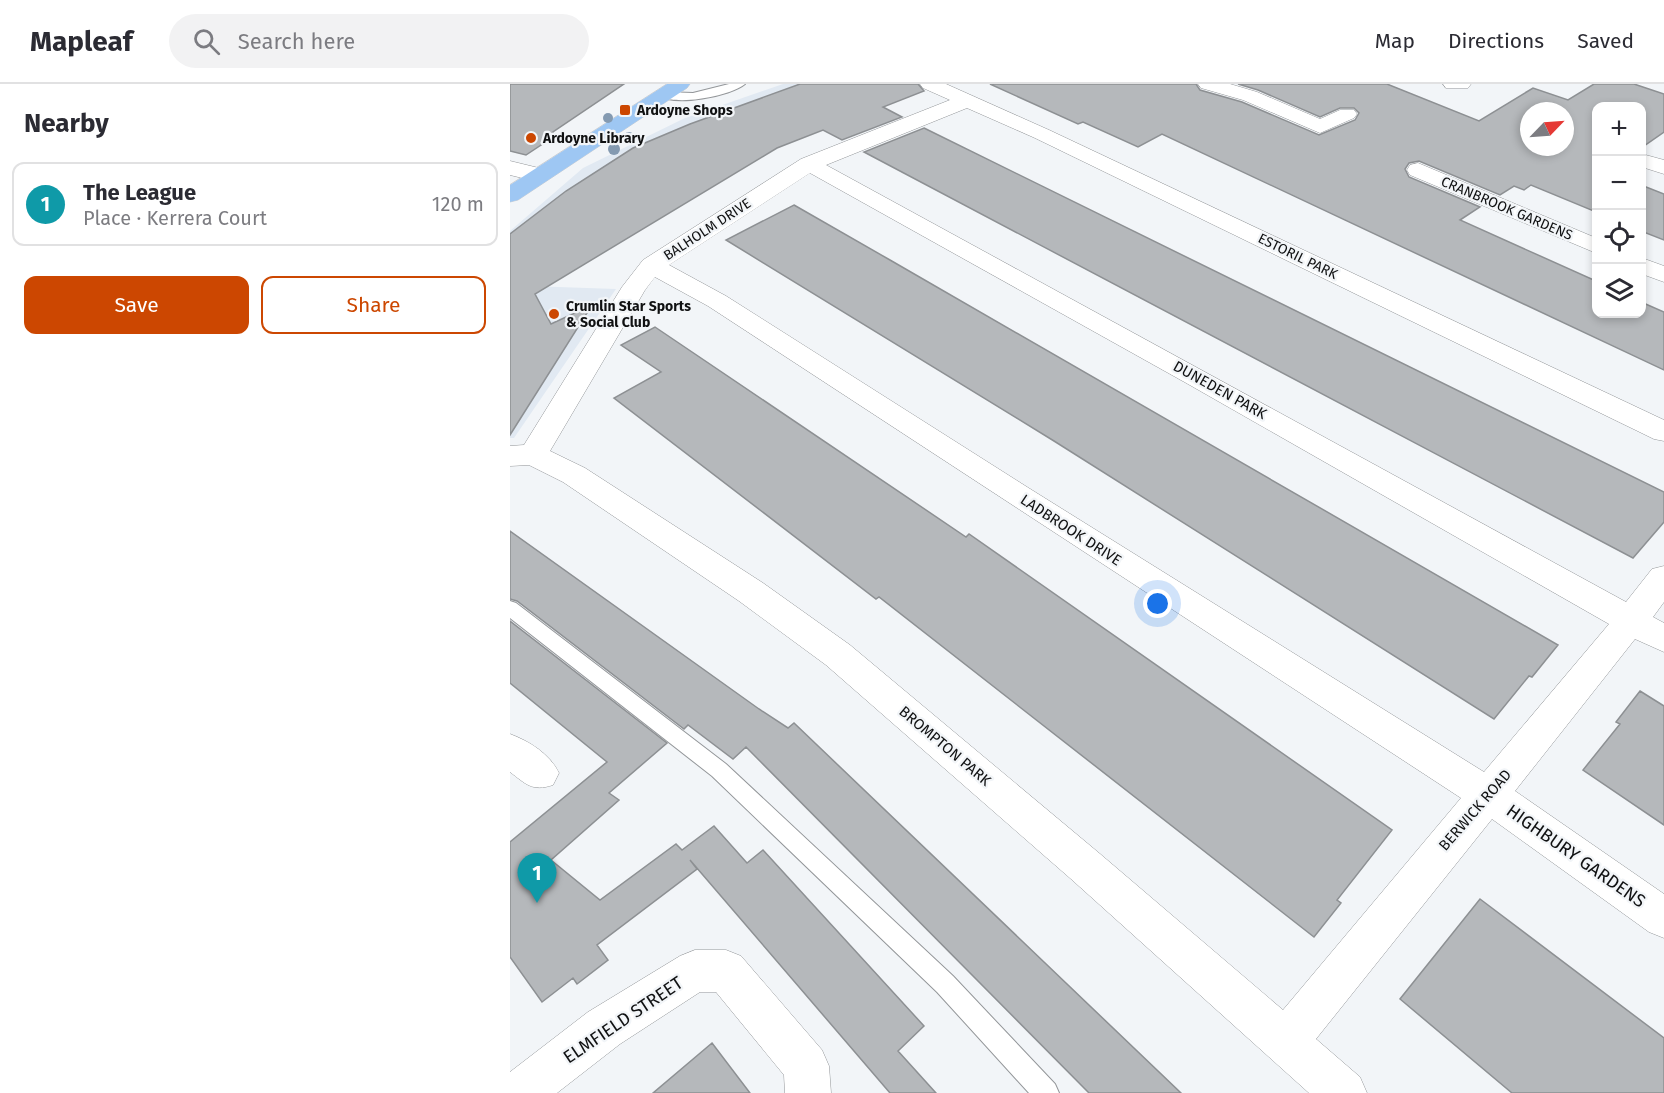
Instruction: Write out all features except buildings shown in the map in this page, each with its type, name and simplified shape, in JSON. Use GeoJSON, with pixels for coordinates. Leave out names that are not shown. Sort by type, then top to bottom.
{"type":"FeatureCollection","features":[{"type":"Feature","properties":{"kind":"highway"},"geometry":{"type":"LineString","coordinates":[[510,195],[672,89]]}},
{"type":"Feature","properties":{"kind":"street","name":"ESTORIL PARK"},"geometry":{"type":"LineString","coordinates":[[930,84],[1052,139],[1664,432]]}},
{"type":"Feature","properties":{"kind":"street"},"geometry":{"type":"LineString","coordinates":[[1208,84],[1250,96],[1320,127],[1347,114]]}},
{"type":"Feature","properties":{"kind":"street"},"geometry":{"type":"LineString","coordinates":[[1453,84],[1461,84]]}},
{"type":"Feature","properties":{"kind":"street","name":"BALHOLM DRIVE"},"geometry":{"type":"LineString","coordinates":[[521,455],[634,286],[652,265],[809,164],[966,101]]}},
{"type":"Feature","properties":{"kind":"street"},"geometry":{"type":"LineString","coordinates":[[1646,162],[1664,167]]}},
{"type":"Feature","properties":{"kind":"street","name":"DUNEDEN PARK"},"geometry":{"type":"LineString","coordinates":[[809,164],[1208,383],[1664,639]]}},
{"type":"Feature","properties":{"kind":"street"},"geometry":{"type":"LineString","coordinates":[[510,168],[539,175]]}},
{"type":"Feature","properties":{"kind":"street","name":"CRANBROOK GARDENS"},"geometry":{"type":"LineString","coordinates":[[1418,170],[1592,244]]}},
{"type":"Feature","properties":{"kind":"street","name":"LADBROOK DRIVE"},"geometry":{"type":"LineString","coordinates":[[652,265],[717,301],[1026,502],[1488,796]]}},
{"type":"Feature","properties":{"kind":"street"},"geometry":{"type":"LineString","coordinates":[[1646,268],[1664,275]]}},
{"type":"Feature","properties":{"kind":"street","name":"BROMPTON PARK"},"geometry":{"type":"LineString","coordinates":[[521,455],[574,475],[751,592],[838,655],[1344,1093]]}},
{"type":"Feature","properties":{"kind":"street","name":"BERWICK ROAD"},"geometry":{"type":"LineString","coordinates":[[1286,1041],[1450,838],[1488,796],[1606,652],[1664,578]]}},
{"type":"Feature","properties":{"kind":"street"},"geometry":{"type":"LineString","coordinates":[[510,750],[540,773]]}},
{"type":"Feature","properties":{"kind":"street","name":"HIGHBURY GARDENS"},"geometry":{"type":"LineString","coordinates":[[1488,796],[1664,918]]}},
{"type":"Feature","properties":{"kind":"street","name":"ELMFIELD STREET"},"geometry":{"type":"LineString","coordinates":[[520,1093],[604,1028],[695,971],[726,970],[806,1066],[808,1093]]}},
{"type":"Feature","properties":{"kind":"lane"},"geometry":{"type":"LineString","coordinates":[[672,89],[679,98],[740,84]]}},
{"type":"Feature","properties":{"kind":"lane"},"geometry":{"type":"LineString","coordinates":[[510,608],[719,770],[945,984],[1046,1093]]}},
{"type":"Feature","properties":{"kind":"shaded area","name":"Ardoyne Shops"},"geometry":{"type":"Polygon","coordinates":[[[783,84],[891,84],[529,286],[616,289],[514,438],[510,438],[510,231],[583,168],[685,118],[783,84]]]}},
{"type":"Feature","properties":{"kind":"place","name":"Ardoyne Shops"},"geometry":{"type":"Point","coordinates":[625,110]}},
{"type":"Feature","properties":{"kind":"place","name":"Ardoyne Library"},"geometry":{"type":"Point","coordinates":[531,138]}},
{"type":"Feature","properties":{"kind":"place","name":"Crumlin Star Sports & Social Club"},"geometry":{"type":"Point","coordinates":[554,314]}},
{"type":"Feature","properties":{"kind":"place","name":"The League"},"geometry":{"type":"Point","coordinates":[537,903]}}]}
